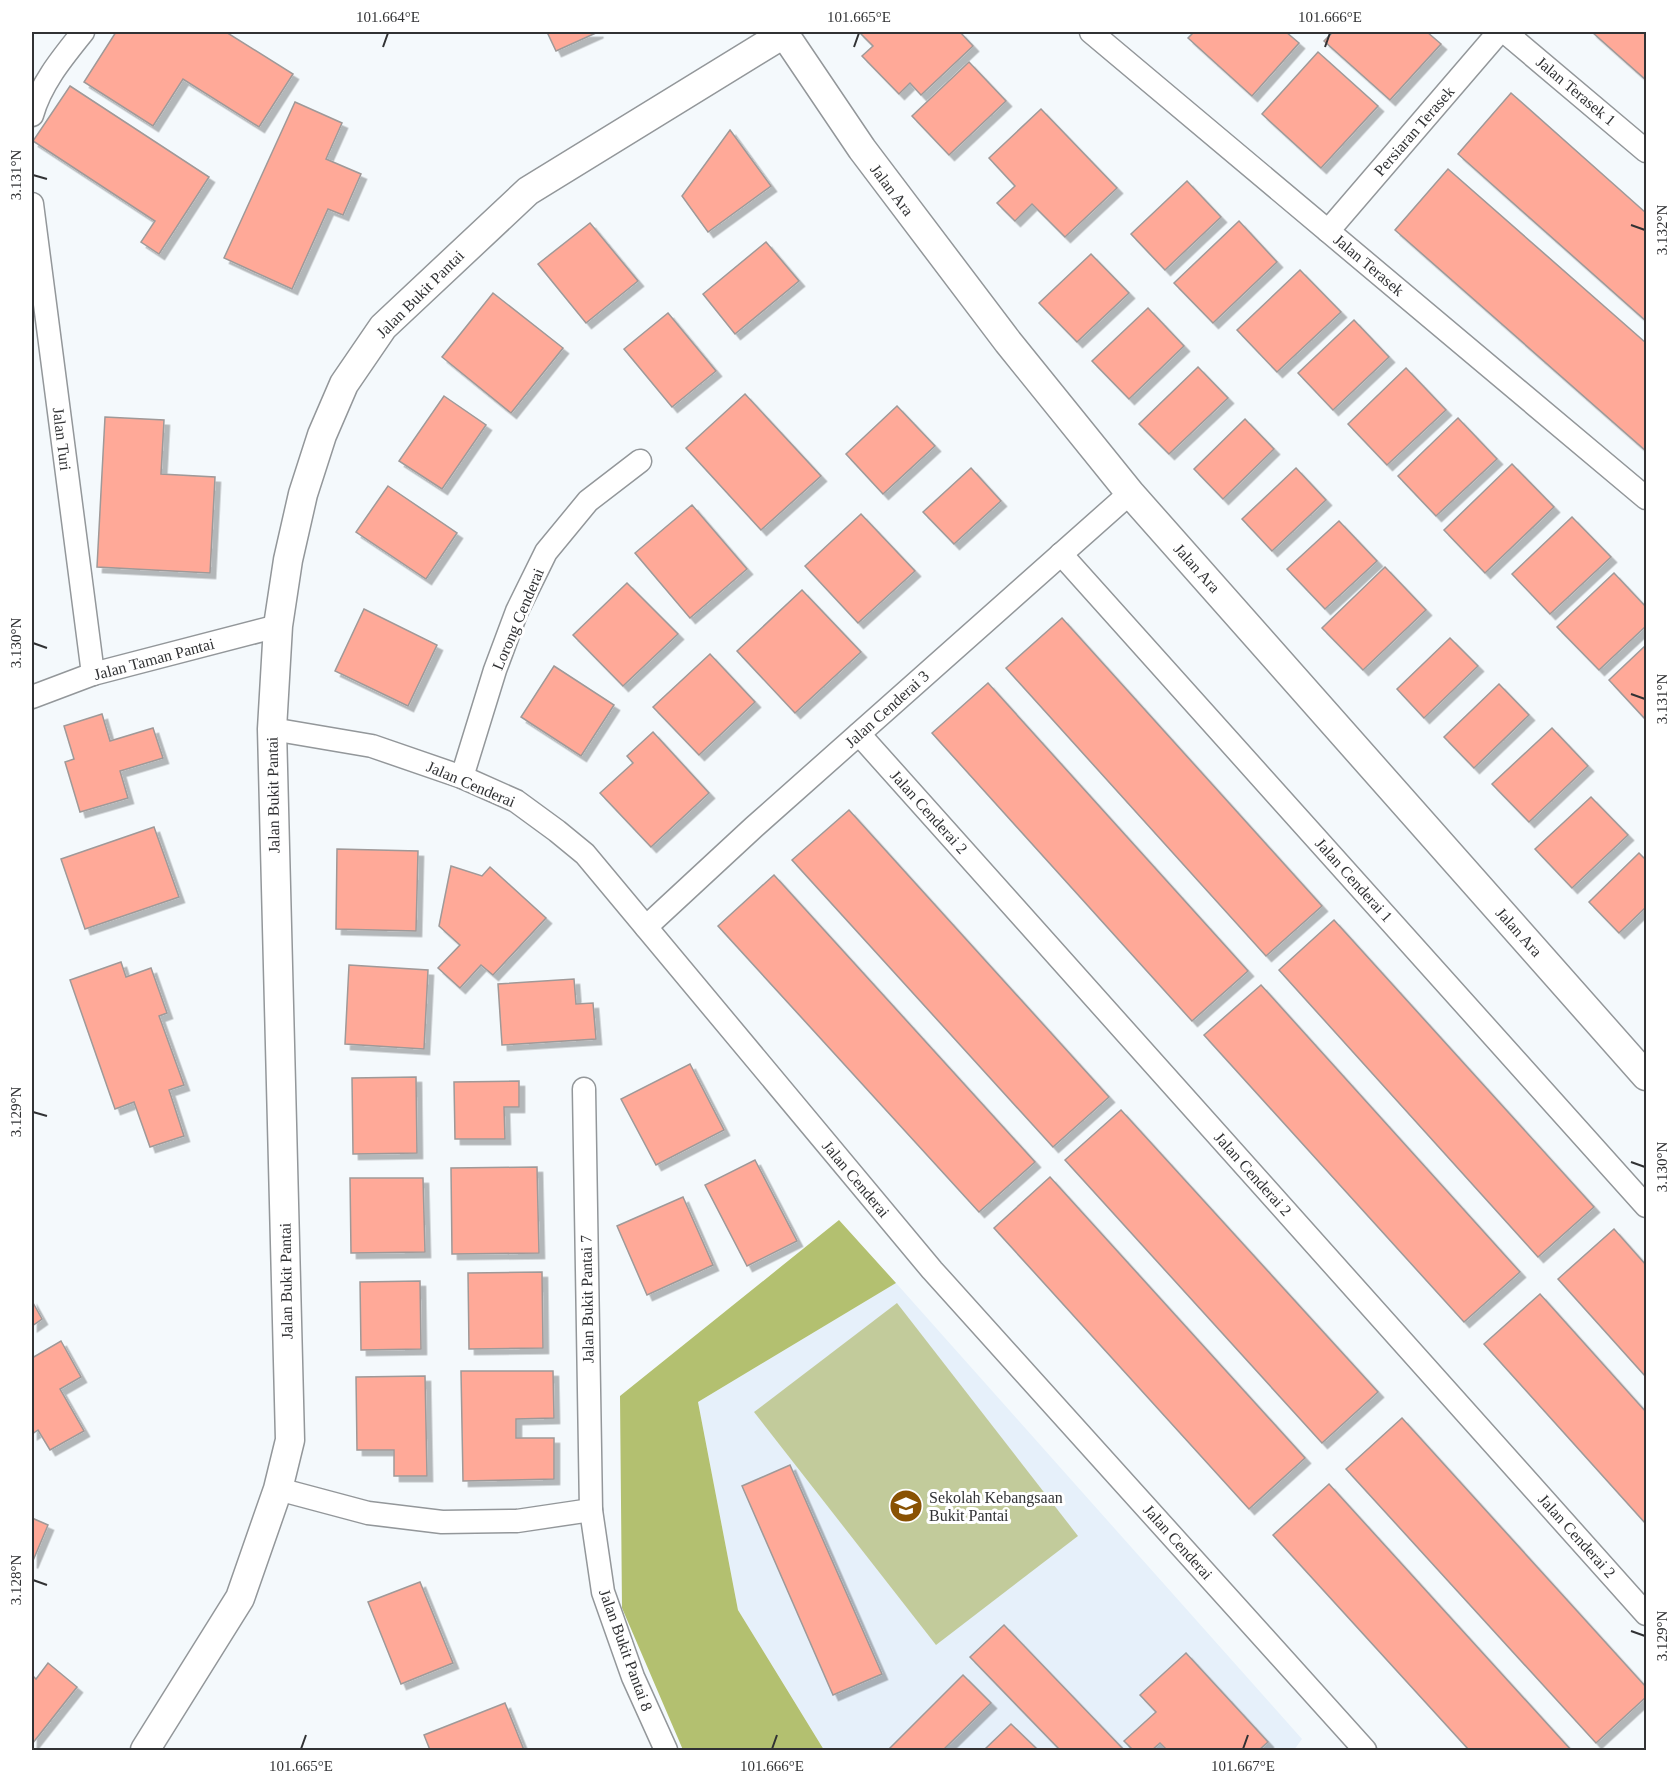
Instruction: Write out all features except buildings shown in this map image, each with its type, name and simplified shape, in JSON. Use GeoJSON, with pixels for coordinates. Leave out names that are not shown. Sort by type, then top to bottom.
{"type":"FeatureCollection","features":[{"type":"Feature","properties":{"kind":"street"},"geometry":{"type":"LineString","coordinates":[[32,114],[35,103],[55,67],[83,32]]}},
{"type":"Feature","properties":{"kind":"street","name":"Jalan Ara"},"geometry":{"type":"LineString","coordinates":[[784,32],[862,149],[1008,342],[1130,493],[1647,1076]]}},
{"type":"Feature","properties":{"kind":"street","name":"Jalan Bukit Pantai"},"geometry":{"type":"LineString","coordinates":[[144,1750],[240,1598],[278,1489],[290,1440],[272,729],[278,626],[288,560],[298,516],[322,435],[344,384],[383,327],[528,190],[784,32]]}},
{"type":"Feature","properties":{"kind":"street","name":"Jalan Terasek"},"geometry":{"type":"LineString","coordinates":[[1091,32],[1647,498]]}},
{"type":"Feature","properties":{"kind":"street","name":"Persiaran Terasek"},"geometry":{"type":"LineString","coordinates":[[1328,231],[1499,32]]}},
{"type":"Feature","properties":{"kind":"street","name":"Jalan Terasek 1"},"geometry":{"type":"LineString","coordinates":[[1504,32],[1647,151]]}},
{"type":"Feature","properties":{"kind":"street","name":"Jalan Turi"},"geometry":{"type":"LineString","coordinates":[[32,204],[93,674]]}},
{"type":"Feature","properties":{"kind":"street","name":"Lorong Cenderai"},"geometry":{"type":"LineString","coordinates":[[462,777],[495,670],[517,611],[546,552],[588,501],[640,461]]}},
{"type":"Feature","properties":{"kind":"street","name":"Jalan Cenderai 3"},"geometry":{"type":"LineString","coordinates":[[646,927],[1130,493]]}},
{"type":"Feature","properties":{"kind":"street","name":"Jalan Cenderai 1"},"geometry":{"type":"LineString","coordinates":[[1061,554],[1647,1206]]}},
{"type":"Feature","properties":{"kind":"street","name":"Jalan Taman Pantai"},"geometry":{"type":"LineString","coordinates":[[32,697],[93,674],[278,626]]}},
{"type":"Feature","properties":{"kind":"street","name":"Jalan Cenderai"},"geometry":{"type":"LineString","coordinates":[[272,729],[372,746],[462,777],[516,801],[585,854],[932,1270],[1365,1750]]}},
{"type":"Feature","properties":{"kind":"street","name":"Jalan Cenderai 2"},"geometry":{"type":"LineString","coordinates":[[859,734],[1647,1614]]}},
{"type":"Feature","properties":{"kind":"street","name":"Jalan Bukit Pantai 7"},"geometry":{"type":"LineString","coordinates":[[584,1089],[591,1510]]}},
{"type":"Feature","properties":{"kind":"street"},"geometry":{"type":"LineString","coordinates":[[278,1489],[368,1513],[442,1522],[517,1521],[591,1510]]}},
{"type":"Feature","properties":{"kind":"street","name":"Jalan Bukit Pantai 8"},"geometry":{"type":"LineString","coordinates":[[591,1510],[603,1592],[633,1677],[666,1750]]}},
{"type":"Feature","properties":{"kind":"shaded area","name":"Sekolah Kebangsaan Bukit Pantai"},"geometry":{"type":"Polygon","coordinates":[[[896,1283],[1302,1739],[1294,1750],[824,1750],[738,1610],[698,1402],[896,1283]]]}},
{"type":"Feature","properties":{"kind":"green space"},"geometry":{"type":"Polygon","coordinates":[[[839,1220],[896,1283],[698,1402],[738,1610],[824,1750],[683,1750],[622,1608],[620,1396],[839,1220]]]}},
{"type":"Feature","properties":{"kind":"green space"},"geometry":{"type":"Polygon","coordinates":[[[897,1303],[1078,1536],[936,1645],[754,1412],[897,1303]]]}},
{"type":"Feature","properties":{"kind":"place","name":"Sekolah Kebangsaan Bukit Pantai"},"geometry":{"type":"Point","coordinates":[906,1506]}}]}
